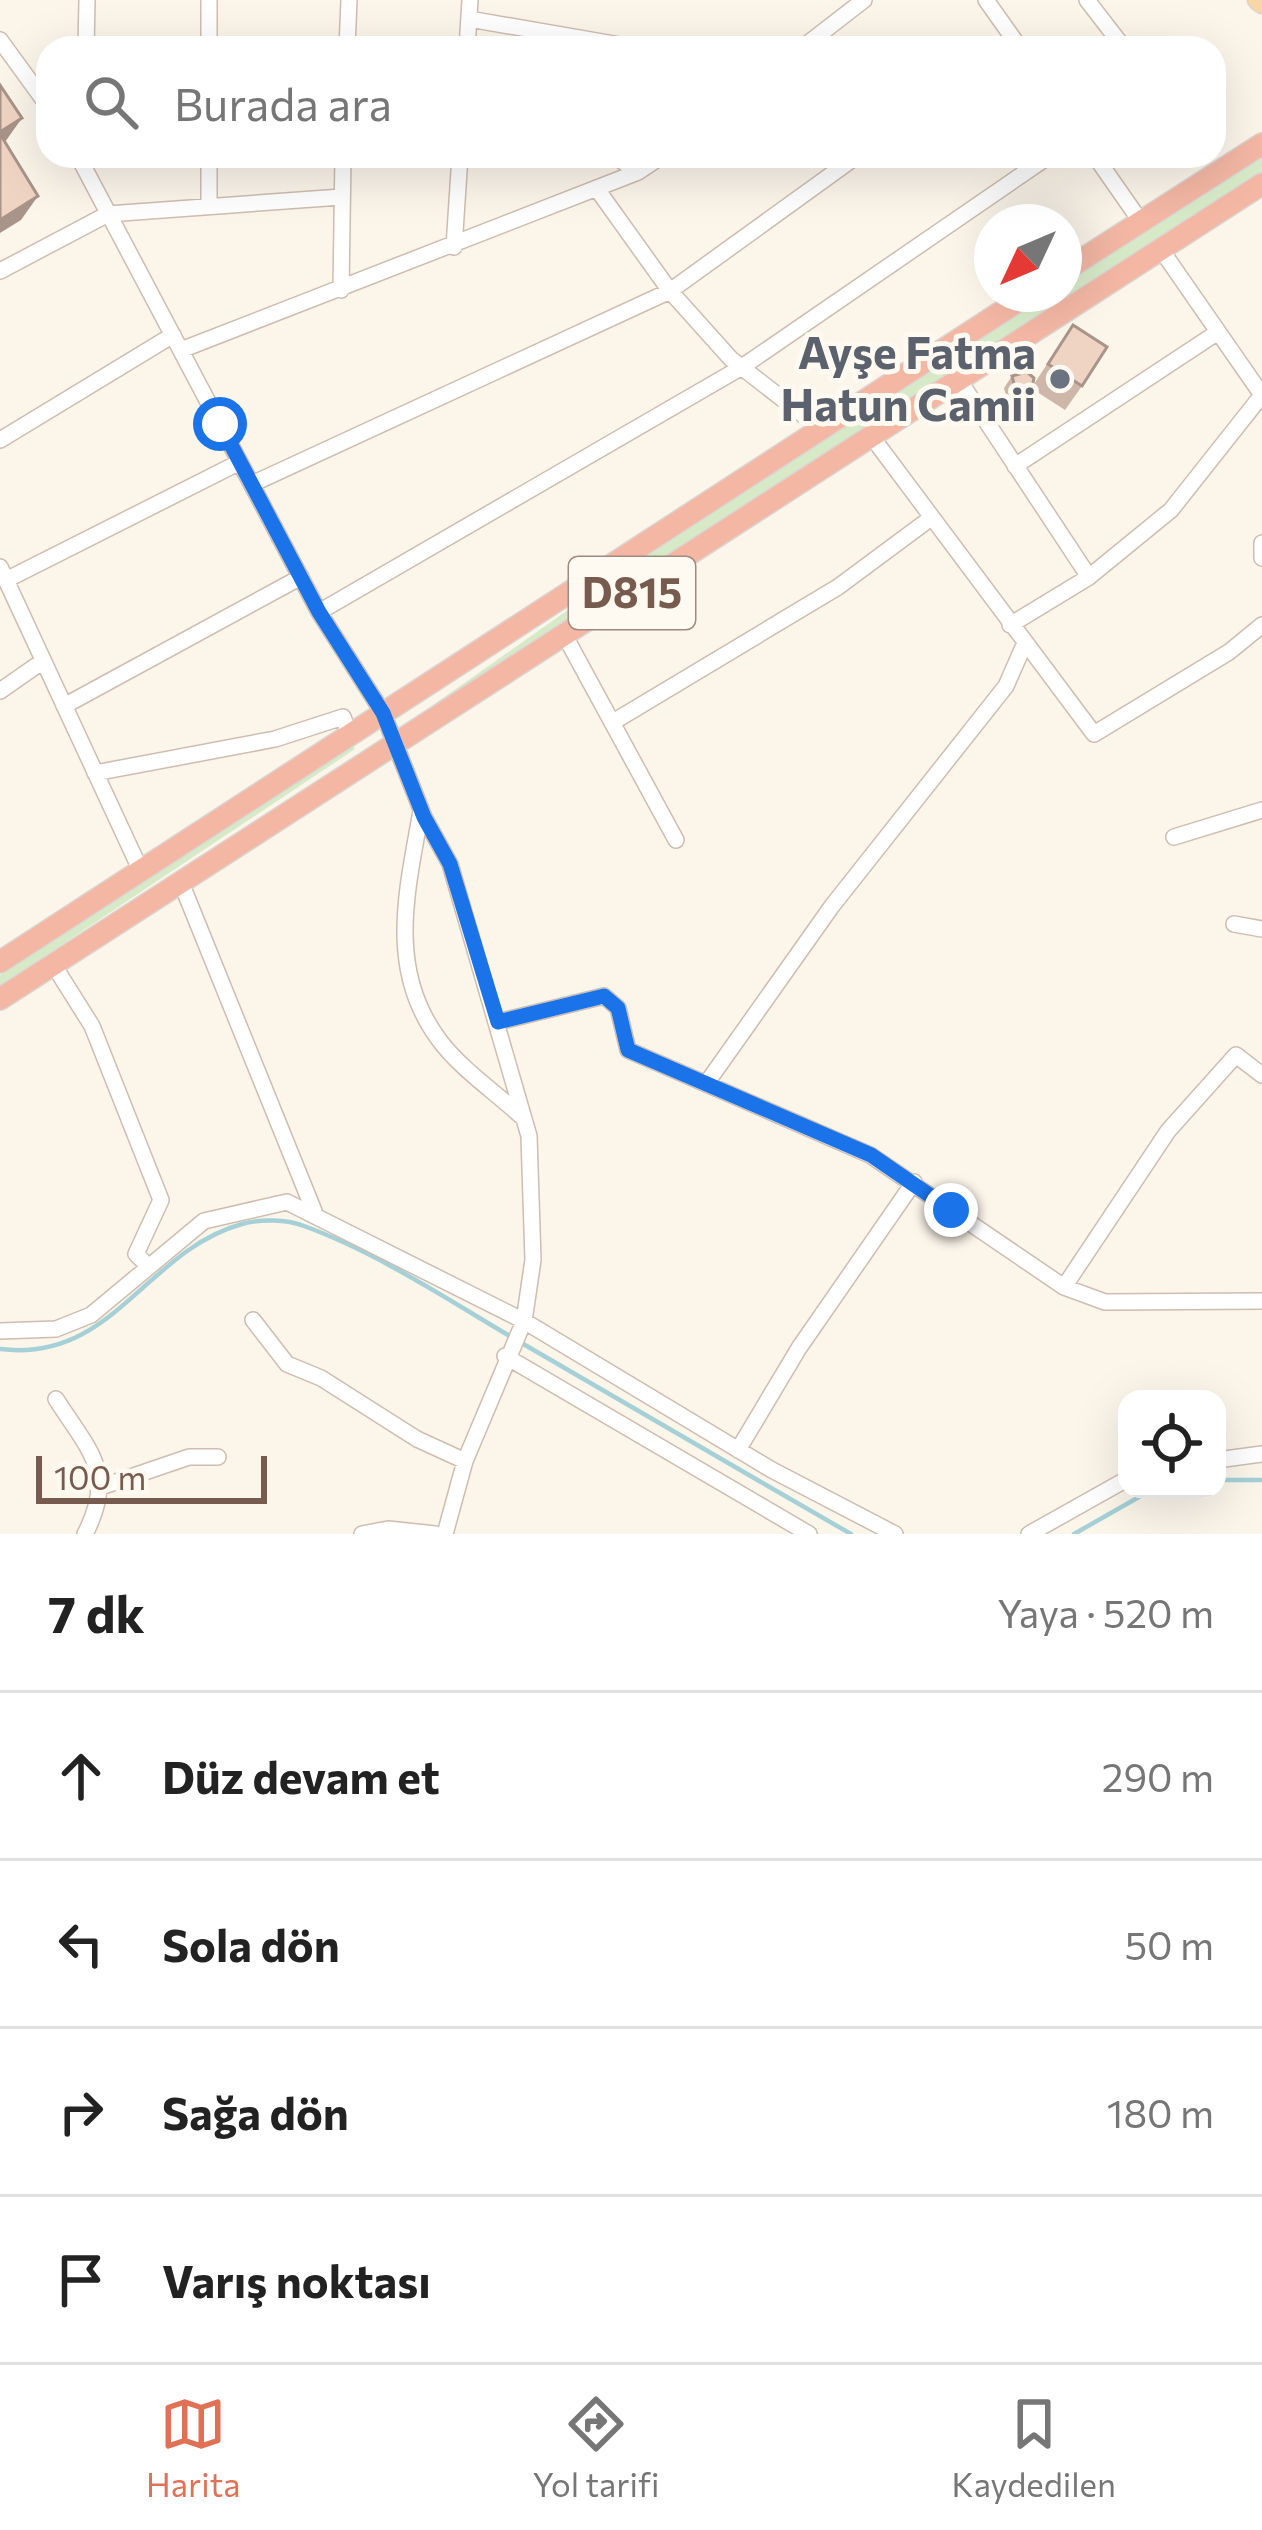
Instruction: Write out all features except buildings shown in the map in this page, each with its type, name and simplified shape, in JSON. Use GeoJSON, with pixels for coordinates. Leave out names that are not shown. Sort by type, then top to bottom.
{"type":"FeatureCollection","features":[{"type":"Feature","properties":{"kind":"highway"},"geometry":{"type":"LineString","coordinates":[[1226,159],[1262,144]]}},
{"type":"Feature","properties":{"kind":"highway"},"geometry":{"type":"LineString","coordinates":[[1082,260],[1209,168]]}},
{"type":"Feature","properties":{"kind":"highway","name":"D815"},"geometry":{"type":"LineString","coordinates":[[0,999],[1262,184]]}},
{"type":"Feature","properties":{"kind":"highway","name":"D815"},"geometry":{"type":"LineString","coordinates":[[0,962],[1001,312]]}},
{"type":"Feature","properties":{"kind":"street"},"geometry":{"type":"LineString","coordinates":[[86,36],[87,0]]}},
{"type":"Feature","properties":{"kind":"street"},"geometry":{"type":"LineString","coordinates":[[209,0],[209,36]]}},
{"type":"Feature","properties":{"kind":"street"},"geometry":{"type":"LineString","coordinates":[[348,36],[349,0]]}},
{"type":"Feature","properties":{"kind":"street"},"geometry":{"type":"LineString","coordinates":[[468,36],[470,0]]}},
{"type":"Feature","properties":{"kind":"street"},"geometry":{"type":"LineString","coordinates":[[818,36],[864,0]]}},
{"type":"Feature","properties":{"kind":"street"},"geometry":{"type":"LineString","coordinates":[[986,0],[1008,36]]}},
{"type":"Feature","properties":{"kind":"street"},"geometry":{"type":"LineString","coordinates":[[1087,0],[1115,36]]}},
{"type":"Feature","properties":{"kind":"street"},"geometry":{"type":"LineString","coordinates":[[469,19],[567,36]]}},
{"type":"Feature","properties":{"kind":"street"},"geometry":{"type":"LineString","coordinates":[[0,40],[36,90]]}},
{"type":"Feature","properties":{"kind":"street"},"geometry":{"type":"LineString","coordinates":[[84,168],[319,612],[383,713],[422,811],[450,864],[524,1118],[534,1197],[533,1260],[522,1324],[465,1461],[445,1534]]}},
{"type":"Feature","properties":{"kind":"street"},"geometry":{"type":"LineString","coordinates":[[209,168],[209,206]]}},
{"type":"Feature","properties":{"kind":"street"},"geometry":{"type":"LineString","coordinates":[[341,290],[342,168]]}},
{"type":"Feature","properties":{"kind":"street"},"geometry":{"type":"LineString","coordinates":[[454,247],[459,168]]}},
{"type":"Feature","properties":{"kind":"street"},"geometry":{"type":"LineString","coordinates":[[632,168],[638,172]]}},
{"type":"Feature","properties":{"kind":"street"},"geometry":{"type":"LineString","coordinates":[[0,440],[177,343],[341,290],[644,168]]}},
{"type":"Feature","properties":{"kind":"street"},"geometry":{"type":"LineString","coordinates":[[252,484],[670,291],[840,168]]}},
{"type":"Feature","properties":{"kind":"street"},"geometry":{"type":"LineString","coordinates":[[319,612],[742,367],[1032,168]]}},
{"type":"Feature","properties":{"kind":"street"},"geometry":{"type":"LineString","coordinates":[[1104,168],[1142,221]]}},
{"type":"Feature","properties":{"kind":"street"},"geometry":{"type":"LineString","coordinates":[[597,189],[670,291],[742,367],[821,429]]}},
{"type":"Feature","properties":{"kind":"street"},"geometry":{"type":"LineString","coordinates":[[0,272],[108,214],[341,197]]}},
{"type":"Feature","properties":{"kind":"street"},"geometry":{"type":"LineString","coordinates":[[1010,626],[1089,577],[1171,510],[1262,395],[1160,248]]}},
{"type":"Feature","properties":{"kind":"street"},"geometry":{"type":"LineString","coordinates":[[1016,466],[1218,332]]}},
{"type":"Feature","properties":{"kind":"street"},"geometry":{"type":"LineString","coordinates":[[959,380],[1089,577]]}},
{"type":"Feature","properties":{"kind":"street"},"geometry":{"type":"LineString","coordinates":[[872,437],[1094,734],[1229,652],[1262,625]]}},
{"type":"Feature","properties":{"kind":"street"},"geometry":{"type":"LineString","coordinates":[[140,869],[3,573],[240,462]]}},
{"type":"Feature","properties":{"kind":"street"},"geometry":{"type":"LineString","coordinates":[[613,722],[838,587],[931,518]]}},
{"type":"Feature","properties":{"kind":"street"},"geometry":{"type":"LineString","coordinates":[[1262,543],[1262,558]]}},
{"type":"Feature","properties":{"kind":"street"},"geometry":{"type":"LineString","coordinates":[[64,706],[301,577]]}},
{"type":"Feature","properties":{"kind":"street"},"geometry":{"type":"LineString","coordinates":[[565,636],[676,840]]}},
{"type":"Feature","properties":{"kind":"street"},"geometry":{"type":"LineString","coordinates":[[706,1084],[832,906],[1006,686],[1024,644]]}},
{"type":"Feature","properties":{"kind":"street"},"geometry":{"type":"LineString","coordinates":[[0,691],[43,661]]}},
{"type":"Feature","properties":{"kind":"street"},"geometry":{"type":"LineString","coordinates":[[95,773],[275,739],[343,717],[350,735]]}},
{"type":"Feature","properties":{"kind":"street"},"geometry":{"type":"LineString","coordinates":[[1174,837],[1262,810]]}},
{"type":"Feature","properties":{"kind":"street"},"geometry":{"type":"LineString","coordinates":[[422,811],[402,917],[407,981],[440,1041],[524,1118]]}},
{"type":"Feature","properties":{"kind":"street"},"geometry":{"type":"LineString","coordinates":[[180,880],[314,1211]]}},
{"type":"Feature","properties":{"kind":"street"},"geometry":{"type":"LineString","coordinates":[[1234,924],[1262,928]]}},
{"type":"Feature","properties":{"kind":"street"},"geometry":{"type":"LineString","coordinates":[[53,964],[92,1026],[161,1199],[136,1254],[148,1266]]}},
{"type":"Feature","properties":{"kind":"street"},"geometry":{"type":"LineString","coordinates":[[498,1022],[604,996],[618,1008],[628,1050],[871,1155],[1064,1287],[1105,1302],[1262,1301]]}},
{"type":"Feature","properties":{"kind":"street"},"geometry":{"type":"LineString","coordinates":[[1064,1287],[1168,1131],[1236,1055],[1262,1075]]}},
{"type":"Feature","properties":{"kind":"street"},"geometry":{"type":"LineString","coordinates":[[738,1450],[799,1348],[914,1182]]}},
{"type":"Feature","properties":{"kind":"street"},"geometry":{"type":"LineString","coordinates":[[0,1331],[56,1329],[91,1315],[204,1221],[287,1202],[314,1211],[522,1324],[738,1450],[895,1534]]}},
{"type":"Feature","properties":{"kind":"street"},"geometry":{"type":"LineString","coordinates":[[253,1320],[287,1364],[321,1378],[417,1439],[465,1461]]}},
{"type":"Feature","properties":{"kind":"street"},"geometry":{"type":"LineString","coordinates":[[505,1357],[809,1534]]}},
{"type":"Feature","properties":{"kind":"street"},"geometry":{"type":"LineString","coordinates":[[56,1399],[101,1468],[85,1534]]}},
{"type":"Feature","properties":{"kind":"street"},"geometry":{"type":"LineString","coordinates":[[1226,1459],[1262,1454]]}},
{"type":"Feature","properties":{"kind":"street"},"geometry":{"type":"LineString","coordinates":[[100,1487],[189,1456],[218,1457]]}},
{"type":"Feature","properties":{"kind":"street"},"geometry":{"type":"LineString","coordinates":[[1029,1534],[1118,1484]]}},
{"type":"Feature","properties":{"kind":"street"},"geometry":{"type":"LineString","coordinates":[[362,1534],[388,1529],[435,1534]]}},
{"type":"Feature","properties":{"kind":"green space"},"geometry":{"type":"Polygon","coordinates":[[[1262,156],[1262,172],[1082,288],[1082,273],[1262,156]]]}},
{"type":"Feature","properties":{"kind":"green space"},"geometry":{"type":"Polygon","coordinates":[[[1022,312],[1045,312],[402,727],[616,576],[1022,312]]]}},
{"type":"Feature","properties":{"kind":"green space"},"geometry":{"type":"Polygon","coordinates":[[[353,746],[355,749],[0,986],[0,975],[353,746]]]}},
{"type":"Feature","properties":{"kind":"waterway"},"geometry":{"type":"LineString","coordinates":[[0,1349],[39,1349],[72,1339],[101,1323],[208,1238],[249,1222],[289,1222],[358,1249],[411,1277],[851,1534]]}},
{"type":"Feature","properties":{"kind":"waterway"},"geometry":{"type":"LineString","coordinates":[[1226,1480],[1262,1480]]}},
{"type":"Feature","properties":{"kind":"waterway"},"geometry":{"type":"LineString","coordinates":[[1074,1534],[1137,1498]]}},
{"type":"Feature","properties":{"kind":"place","name":"Ayşe Fatma Hatun Camii"},"geometry":{"type":"Point","coordinates":[1060,379]}},
{"type":"Feature","properties":{"kind":"route"},"geometry":{"type":"LineString","coordinates":[[220,424],[319,612],[383,713],[424,817],[450,864],[498,1022],[604,996],[618,1008],[628,1050],[871,1155],[951,1210]]}}]}
